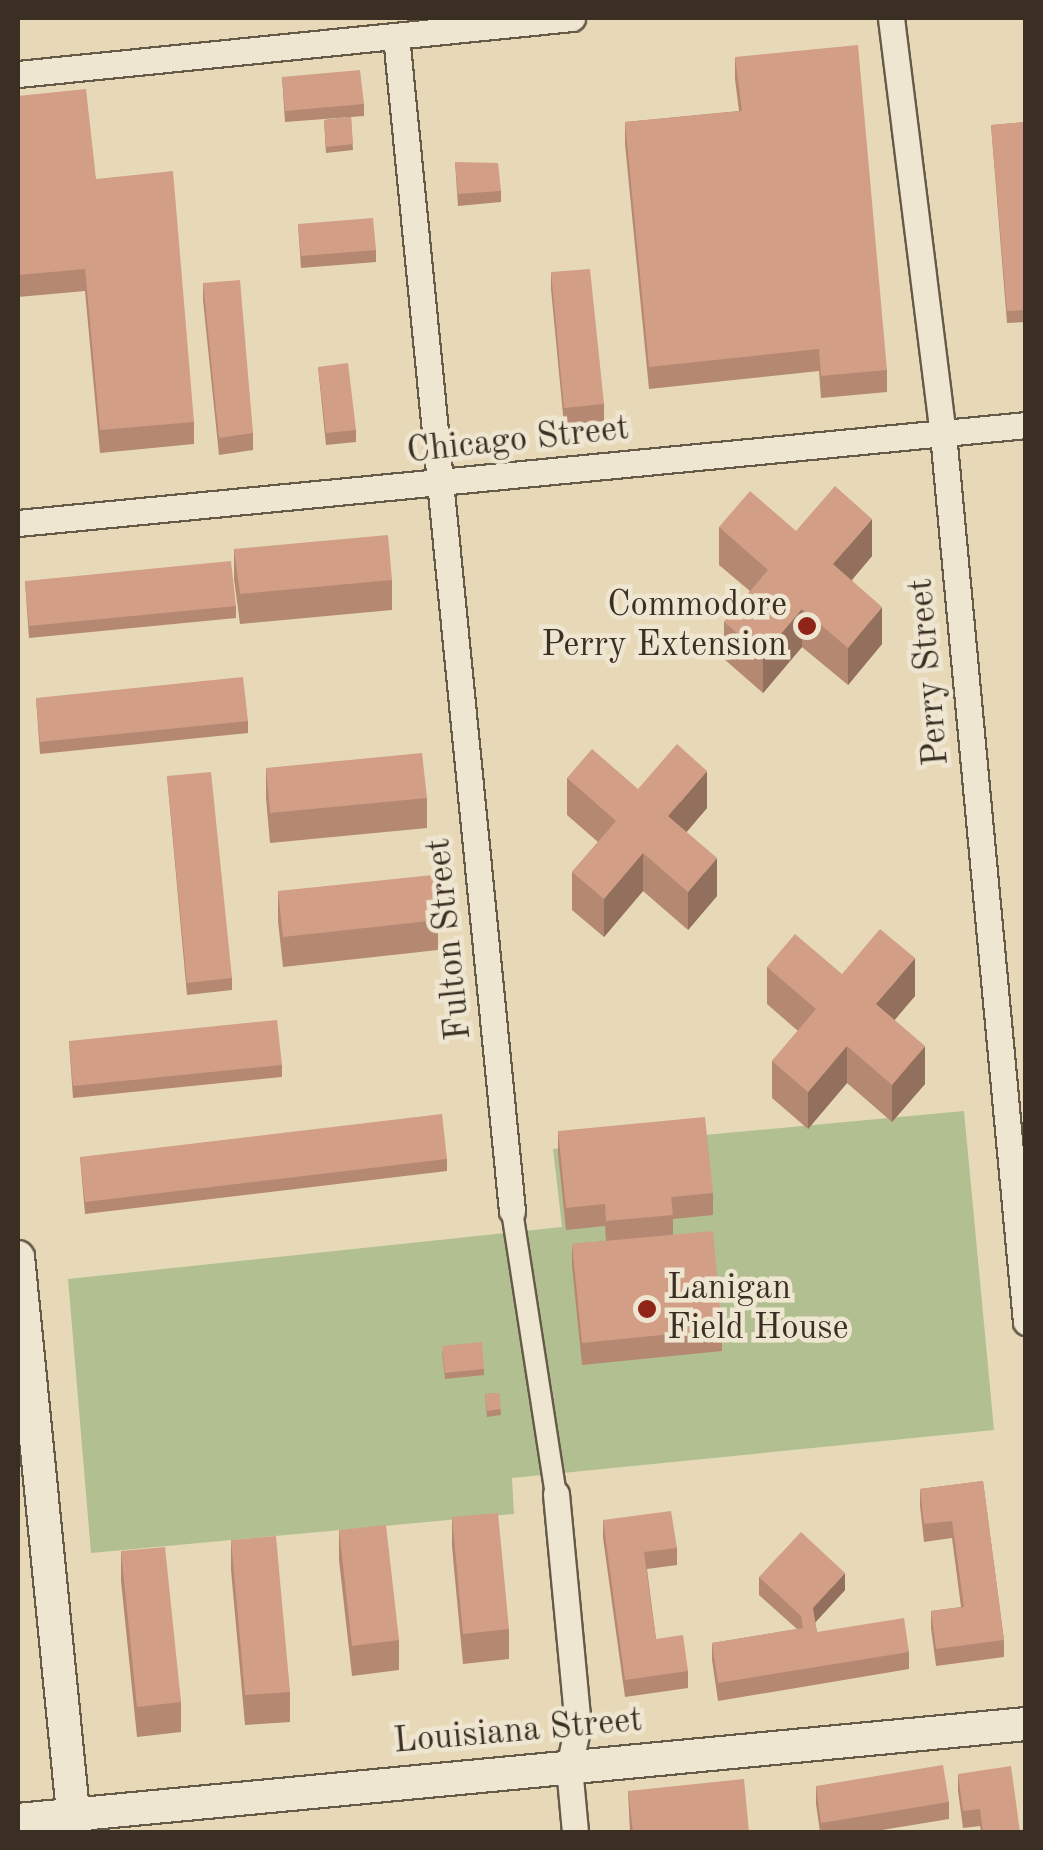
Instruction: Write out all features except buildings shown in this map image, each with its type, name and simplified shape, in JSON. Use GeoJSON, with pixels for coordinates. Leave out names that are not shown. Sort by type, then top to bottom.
{"type":"FeatureCollection","features":[{"type":"Feature","properties":{"kind":"street"},"geometry":{"type":"LineString","coordinates":[[18,74],[572,18]]}},
{"type":"Feature","properties":{"kind":"street","name":"Perry Street"},"geometry":{"type":"LineString","coordinates":[[891,18],[942,434],[1026,1322]]}},
{"type":"Feature","properties":{"kind":"street","name":"Fulton Street"},"geometry":{"type":"LineString","coordinates":[[396,36],[512,1211],[556,1494],[578,1725],[569,1767],[575,1832]]}},
{"type":"Feature","properties":{"kind":"street","name":"Chicago Street"},"geometry":{"type":"LineString","coordinates":[[18,524],[1026,426]]}},
{"type":"Feature","properties":{"kind":"street"},"geometry":{"type":"LineString","coordinates":[[18,1258],[74,1824]]}},
{"type":"Feature","properties":{"kind":"street","name":"Louisiana Street"},"geometry":{"type":"LineString","coordinates":[[18,1820],[74,1824],[569,1767],[1026,1724]]}},
{"type":"Feature","properties":{"kind":"green space"},"geometry":{"type":"Polygon","coordinates":[[[964,1111],[994,1430],[512,1478],[514,1514],[91,1553],[68,1279],[562,1227],[553,1149],[964,1111]]]}},
{"type":"Feature","properties":{"kind":"place","name":"Commodore Perry Extension"},"geometry":{"type":"Point","coordinates":[807,626]}},
{"type":"Feature","properties":{"kind":"place","name":"Lanigan Field House"},"geometry":{"type":"Point","coordinates":[647,1309]}}]}
